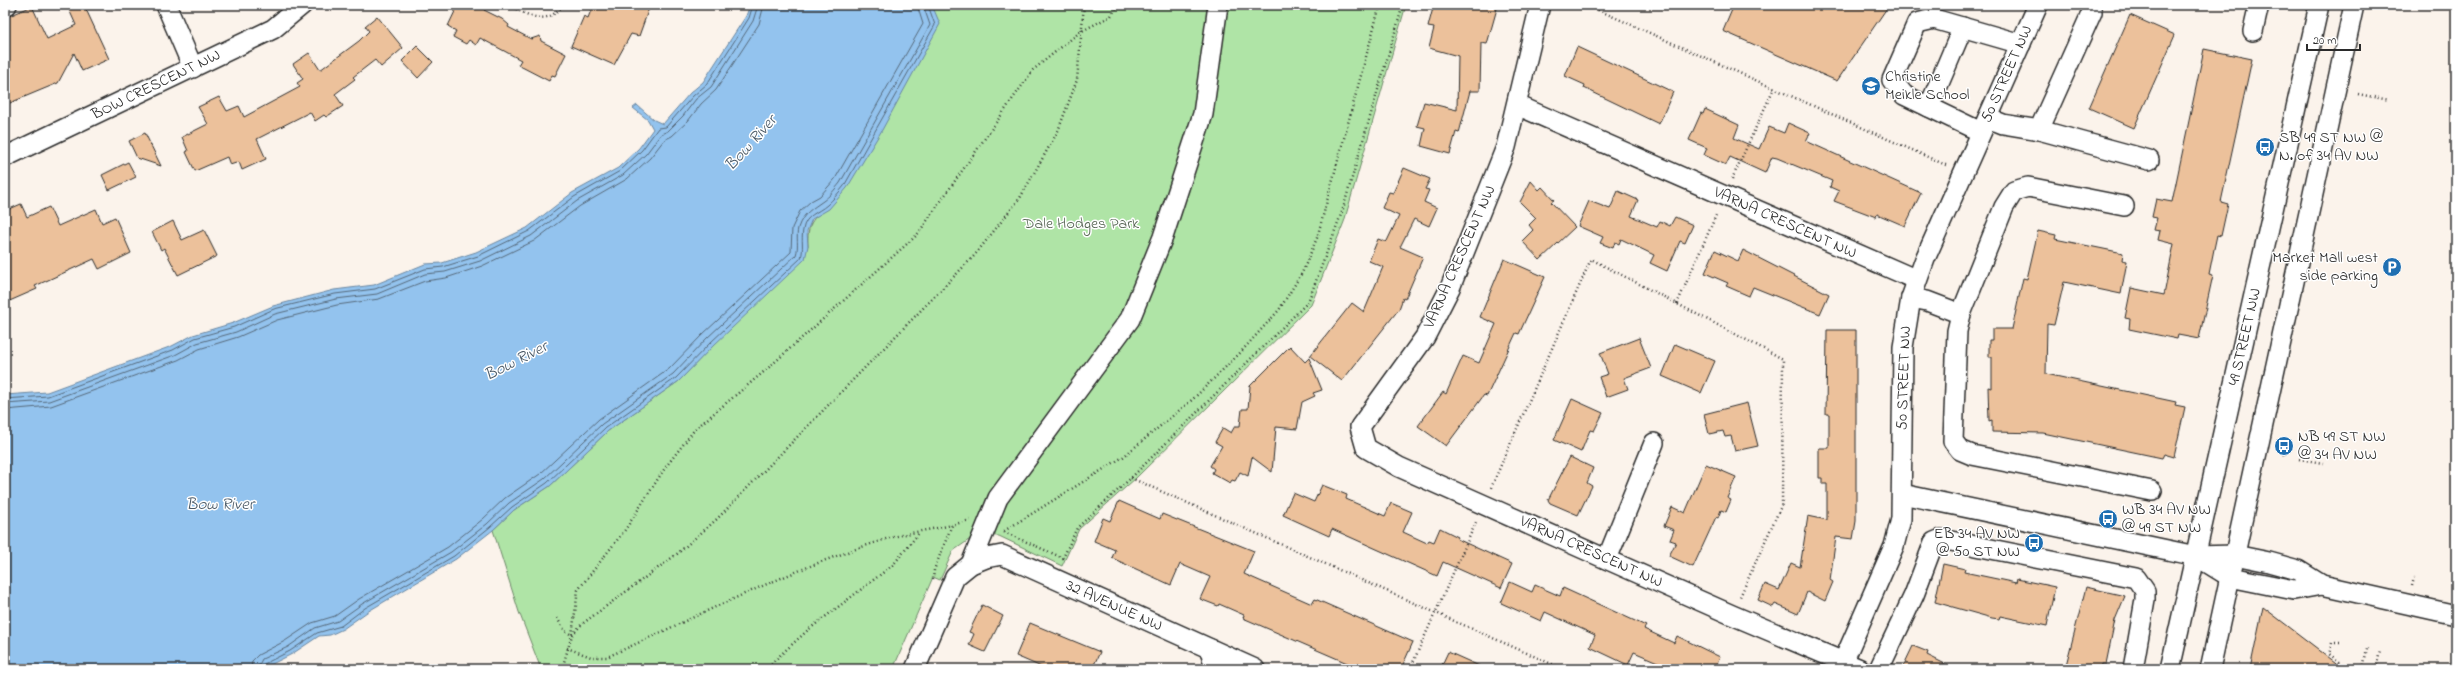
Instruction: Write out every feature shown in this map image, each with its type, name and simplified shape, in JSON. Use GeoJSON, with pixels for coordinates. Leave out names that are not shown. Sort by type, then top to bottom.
{"type":"FeatureCollection","features":[{"type":"Feature","properties":{"kind":"street"},"geometry":{"type":"LineString","coordinates":[[166,5],[193,68]]}},
{"type":"Feature","properties":{"kind":"street","name":"BOW CRESCENT NW"},"geometry":{"type":"LineString","coordinates":[[5,157],[273,29],[302,5]]}},
{"type":"Feature","properties":{"kind":"street"},"geometry":{"type":"LineString","coordinates":[[915,669],[955,577],[971,564],[996,528],[998,498],[1130,319],[1163,237],[1203,114],[1218,5]]}},
{"type":"Feature","properties":{"kind":"street"},"geometry":{"type":"LineString","coordinates":[[1517,105],[1540,5]]}},
{"type":"Feature","properties":{"kind":"street","name":"50 STREET NW"},"geometry":{"type":"LineString","coordinates":[[1848,667],[1894,546],[1901,519],[1902,347],[1911,298],[1917,280],[1984,125],[2038,5]]}},
{"type":"Feature","properties":{"kind":"street"},"geometry":{"type":"LineString","coordinates":[[2253,31],[2259,5]]}},
{"type":"Feature","properties":{"kind":"street","name":"49 STREET NW"},"geometry":{"type":"LineString","coordinates":[[2170,669],[2320,5]]}},
{"type":"Feature","properties":{"kind":"street"},"geometry":{"type":"LineString","coordinates":[[2210,669],[2354,5]]}},
{"type":"Feature","properties":{"kind":"street"},"geometry":{"type":"LineString","coordinates":[[2039,130],[2092,12]]}},
{"type":"Feature","properties":{"kind":"street"},"geometry":{"type":"LineString","coordinates":[[2021,44],[1934,19],[1917,23],[1892,80],[1904,95],[1929,107],[1984,125],[2003,124],[2039,130],[2149,160]]}},
{"type":"Feature","properties":{"kind":"street"},"geometry":{"type":"LineString","coordinates":[[1929,107],[1963,27]]}},
{"type":"Feature","properties":{"kind":"street","name":"VARNA CRESCENT NW"},"geometry":{"type":"LineString","coordinates":[[1848,667],[1399,467],[1366,448],[1360,427],[1425,337],[1450,288],[1506,147],[1517,105],[1917,280]]}},
{"type":"Feature","properties":{"kind":"street"},"geometry":{"type":"LineString","coordinates":[[2124,206],[2028,187],[2014,191],[2004,207],[1962,314],[1957,331],[1952,430],[1953,441],[1960,450],[1972,455],[2152,492]]}},
{"type":"Feature","properties":{"kind":"street"},"geometry":{"type":"LineString","coordinates":[[1911,298],[1928,301],[1962,314]]}},
{"type":"Feature","properties":{"kind":"street"},"geometry":{"type":"LineString","coordinates":[[1608,559],[1654,443]]}},
{"type":"Feature","properties":{"kind":"street"},"geometry":{"type":"LineString","coordinates":[[1902,494],[2196,556],[2235,555],[2298,570],[2322,585],[2456,615]]}},
{"type":"Feature","properties":{"kind":"street"},"geometry":{"type":"LineString","coordinates":[[1880,669],[1914,595],[1934,542],[1941,539],[2136,578],[2145,591],[2145,600],[2133,669]]}},
{"type":"Feature","properties":{"kind":"street","name":"32 AVENUE NW"},"geometry":{"type":"LineString","coordinates":[[971,564],[986,558],[1002,555],[1255,669]]}},
{"type":"Feature","properties":{"kind":"street"},"geometry":{"type":"LineString","coordinates":[[2196,556],[2230,577],[2294,590],[2322,585]]}},
{"type":"Feature","properties":{"kind":"street"},"geometry":{"type":"LineString","coordinates":[[1210,649],[1215,669]]}},
{"type":"Feature","properties":{"kind":"path"},"geometry":{"type":"LineString","coordinates":[[509,5],[538,19],[549,18],[563,5]]}},
{"type":"Feature","properties":{"kind":"path"},"geometry":{"type":"LineString","coordinates":[[572,635],[582,624],[678,554],[717,519],[974,256],[1020,198],[1058,131],[1077,80],[1080,32],[1084,5]]}},
{"type":"Feature","properties":{"kind":"path"},"geometry":{"type":"LineString","coordinates":[[562,669],[572,635],[578,590],[624,530],[665,468],[695,430],[766,370],[917,235],[1033,70],[1080,32],[1111,16],[1118,5]]}},
{"type":"Feature","properties":{"kind":"path"},"geometry":{"type":"LineString","coordinates":[[996,528],[1123,457],[1193,399],[1240,353],[1279,310],[1302,273],[1317,238],[1380,5]]}},
{"type":"Feature","properties":{"kind":"path"},"geometry":{"type":"LineString","coordinates":[[996,528],[1063,558],[1077,528],[1131,478],[1308,302],[1342,212],[1403,5]]}},
{"type":"Feature","properties":{"kind":"path"},"geometry":{"type":"LineString","coordinates":[[1586,5],[1948,166]]}},
{"type":"Feature","properties":{"kind":"path"},"geometry":{"type":"LineString","coordinates":[[2358,94],[2389,100]]}},
{"type":"Feature","properties":{"kind":"path"},"geometry":{"type":"LineString","coordinates":[[1410,669],[1591,259],[1783,359],[1782,504],[1732,615]]}},
{"type":"Feature","properties":{"kind":"path"},"geometry":{"type":"LineString","coordinates":[[2299,459],[2323,464]]}},
{"type":"Feature","properties":{"kind":"path"},"geometry":{"type":"LineString","coordinates":[[1131,478],[1563,669]]}},
{"type":"Feature","properties":{"kind":"path"},"geometry":{"type":"LineString","coordinates":[[567,648],[591,657],[607,656],[715,606],[884,539],[952,525]]}},
{"type":"Feature","properties":{"kind":"path"},"geometry":{"type":"LineString","coordinates":[[765,669],[808,630],[893,565],[919,533]]}},
{"type":"Feature","properties":{"kind":"path"},"geometry":{"type":"LineString","coordinates":[[2412,586],[2414,578]]}},
{"type":"Feature","properties":{"kind":"path"},"geometry":{"type":"LineString","coordinates":[[556,618],[565,631],[572,635]]}},
{"type":"Feature","properties":{"kind":"path"},"geometry":{"type":"LineString","coordinates":[[2340,643],[2332,643],[2329,654],[2349,669]]}},
{"type":"Feature","properties":{"kind":"path"},"geometry":{"type":"LineString","coordinates":[[2363,669],[2367,648]]}},
{"type":"Feature","properties":{"kind":"path"},"geometry":{"type":"LineString","coordinates":[[2376,669],[2380,651]]}},
{"type":"Feature","properties":{"kind":"green space","name":"Dale Hodges Park"},"geometry":{"type":"Polygon","coordinates":[[[932,5],[1406,5],[1344,222],[1311,305],[1136,478],[1079,529],[1062,566],[999,536],[976,535],[953,551],[940,580],[933,577],[893,669],[541,669],[519,612],[493,530],[514,510],[550,486],[608,431],[679,381],[808,246],[808,233],[811,223],[818,215],[829,208],[932,5]]]}},
{"type":"Feature","properties":{"kind":"water","name":"Bow River"},"geometry":{"type":"Polygon","coordinates":[[[750,5],[932,5],[940,24],[882,130],[847,188],[829,209],[812,219],[807,231],[808,246],[805,259],[714,345],[679,381],[608,431],[550,486],[514,510],[493,530],[456,559],[367,612],[343,629],[330,635],[319,636],[292,654],[262,669],[5,669],[5,395],[47,392],[172,346],[193,335],[233,323],[273,306],[334,290],[374,285],[425,264],[442,263],[476,252],[527,228],[572,193],[618,168],[639,148],[653,129],[648,120],[633,108],[637,105],[654,120],[663,124],[690,93],[703,82],[746,16],[750,5]]]}},
{"type":"Feature","properties":{"kind":"building"},"geometry":{"type":"Polygon","coordinates":[[[67,5],[84,5],[109,59],[82,71],[74,53],[58,83],[5,105],[5,18],[32,6],[47,39],[76,25],[67,5]]]}},
{"type":"Feature","properties":{"kind":"building"},"geometry":{"type":"Polygon","coordinates":[[[458,5],[488,5],[484,10],[502,19],[509,25],[508,27],[531,39],[540,36],[541,41],[566,54],[555,76],[552,75],[549,81],[518,65],[521,60],[480,38],[476,45],[469,40],[466,44],[453,37],[456,31],[448,26],[458,5]]]}},
{"type":"Feature","properties":{"kind":"building"},"geometry":{"type":"Polygon","coordinates":[[[593,5],[641,5],[649,8],[639,36],[631,34],[614,65],[571,46],[584,16],[588,18],[593,5]]]}},
{"type":"Feature","properties":{"kind":"building"},"geometry":{"type":"Polygon","coordinates":[[[1437,5],[1498,5],[1487,44],[1481,43],[1480,91],[1470,91],[1459,133],[1456,132],[1450,154],[1421,146],[1425,128],[1417,126],[1424,102],[1457,110],[1458,56],[1429,48],[1434,28],[1428,27],[1433,8],[1437,9],[1437,5]]]}},
{"type":"Feature","properties":{"kind":"building"},"geometry":{"type":"Polygon","coordinates":[[[1734,5],[1889,5],[1837,81],[1723,31],[1734,5]]]}},
{"type":"Feature","properties":{"kind":"building"},"geometry":{"type":"Polygon","coordinates":[[[2130,15],[2175,35],[2134,128],[2089,108],[2130,15]]]}},
{"type":"Feature","properties":{"kind":"building"},"geometry":{"type":"Polygon","coordinates":[[[377,16],[403,48],[381,67],[375,60],[353,77],[355,79],[335,94],[343,106],[326,117],[324,115],[315,121],[310,112],[257,139],[266,159],[242,170],[239,162],[230,165],[227,157],[195,171],[186,152],[188,151],[182,137],[208,124],[198,107],[219,97],[227,111],[239,106],[244,117],[300,87],[297,83],[303,79],[293,64],[309,53],[320,70],[359,41],[369,31],[365,26],[377,16]]]}},
{"type":"Feature","properties":{"kind":"building"},"geometry":{"type":"Polygon","coordinates":[[[417,46],[433,62],[418,78],[402,61],[417,46]]]}},
{"type":"Feature","properties":{"kind":"building"},"geometry":{"type":"Polygon","coordinates":[[[1577,47],[1673,92],[1659,124],[1584,88],[1585,85],[1565,76],[1577,47]]]}},
{"type":"Feature","properties":{"kind":"building"},"geometry":{"type":"Polygon","coordinates":[[[2204,49],[2252,59],[2221,202],[2228,204],[2221,236],[2217,235],[2209,274],[2213,275],[2199,339],[2178,335],[2177,339],[2129,329],[2130,319],[2125,318],[2131,288],[2164,295],[2174,244],[2158,240],[2160,231],[2154,230],[2157,218],[2152,217],[2156,199],[2172,202],[2204,49]]]}},
{"type":"Feature","properties":{"kind":"building"},"geometry":{"type":"Polygon","coordinates":[[[1705,109],[1739,125],[1734,138],[1759,149],[1769,127],[1784,133],[1788,123],[1810,133],[1806,141],[1921,193],[1905,226],[1877,214],[1876,217],[1834,201],[1839,191],[1830,187],[1832,181],[1777,158],[1772,157],[1765,173],[1730,157],[1726,165],[1704,155],[1707,148],[1689,140],[1701,113],[1703,114],[1705,109]]]}},
{"type":"Feature","properties":{"kind":"building"},"geometry":{"type":"Polygon","coordinates":[[[145,133],[161,166],[137,158],[129,141],[145,133]]]}},
{"type":"Feature","properties":{"kind":"building"},"geometry":{"type":"Polygon","coordinates":[[[128,162],[136,177],[109,190],[102,175],[128,162]]]}},
{"type":"Feature","properties":{"kind":"building"},"geometry":{"type":"Polygon","coordinates":[[[1404,168],[1430,179],[1425,189],[1429,190],[1424,202],[1437,208],[1429,226],[1414,219],[1400,247],[1423,257],[1405,299],[1403,298],[1399,309],[1342,381],[1310,356],[1352,303],[1364,312],[1383,267],[1369,261],[1378,239],[1387,241],[1399,216],[1382,208],[1389,192],[1393,193],[1404,168]]]}},
{"type":"Feature","properties":{"kind":"building"},"geometry":{"type":"Polygon","coordinates":[[[1531,181],[1539,190],[1542,187],[1554,200],[1551,202],[1575,227],[1540,260],[1522,241],[1533,230],[1529,225],[1536,218],[1520,202],[1531,181]]]}},
{"type":"Feature","properties":{"kind":"building"},"geometry":{"type":"Polygon","coordinates":[[[1618,191],[1638,200],[1631,216],[1657,227],[1660,221],[1670,226],[1675,217],[1693,225],[1685,243],[1680,241],[1667,271],[1650,263],[1654,255],[1621,239],[1619,244],[1615,242],[1613,248],[1600,243],[1603,237],[1578,226],[1589,201],[1610,209],[1618,191]]]}},
{"type":"Feature","properties":{"kind":"building"},"geometry":{"type":"Polygon","coordinates":[[[21,204],[27,217],[49,207],[58,226],[96,209],[102,223],[115,217],[131,253],[99,269],[94,259],[35,286],[37,289],[5,303],[5,211],[21,204]]]}},
{"type":"Feature","properties":{"kind":"building"},"geometry":{"type":"Polygon","coordinates":[[[173,221],[182,240],[204,230],[217,256],[178,275],[164,248],[161,250],[152,232],[173,221]]]}},
{"type":"Feature","properties":{"kind":"building"},"geometry":{"type":"Polygon","coordinates":[[[2038,231],[2056,235],[2055,239],[2123,253],[2122,260],[2127,261],[2121,294],[2064,282],[2054,325],[2047,324],[2046,374],[2176,402],[2175,405],[2185,407],[2174,457],[2164,454],[2162,458],[2043,433],[1992,432],[1992,420],[1989,421],[1988,387],[1992,388],[1992,357],[1989,357],[1989,340],[1992,340],[1992,329],[2012,329],[2023,278],[2027,279],[2038,231]]]}},
{"type":"Feature","properties":{"kind":"building"},"geometry":{"type":"Polygon","coordinates":[[[1715,250],[1738,261],[1743,250],[1829,294],[1820,314],[1753,287],[1749,296],[1726,286],[1728,283],[1705,273],[1715,250]]]}},
{"type":"Feature","properties":{"kind":"building"},"geometry":{"type":"Polygon","coordinates":[[[1504,259],[1545,277],[1519,334],[1516,333],[1487,396],[1484,395],[1446,446],[1418,426],[1443,392],[1446,394],[1463,356],[1479,363],[1496,324],[1480,317],[1504,259]]]}},
{"type":"Feature","properties":{"kind":"building"},"geometry":{"type":"Polygon","coordinates":[[[1827,330],[1856,330],[1856,521],[1853,539],[1836,537],[1830,580],[1833,582],[1825,601],[1807,592],[1798,614],[1775,604],[1773,607],[1758,600],[1765,584],[1779,590],[1791,563],[1800,567],[1808,516],[1827,520],[1827,484],[1822,484],[1822,478],[1819,478],[1819,448],[1829,448],[1829,414],[1826,414],[1827,330]]]}},
{"type":"Feature","properties":{"kind":"building"},"geometry":{"type":"Polygon","coordinates":[[[1639,338],[1651,368],[1624,378],[1628,389],[1606,397],[1599,377],[1608,374],[1600,353],[1639,338]]]}},
{"type":"Feature","properties":{"kind":"building"},"geometry":{"type":"Polygon","coordinates":[[[1675,344],[1715,361],[1701,393],[1662,376],[1675,344]]]}},
{"type":"Feature","properties":{"kind":"building"},"geometry":{"type":"Polygon","coordinates":[[[1290,346],[1305,362],[1309,358],[1322,390],[1313,393],[1315,396],[1302,402],[1297,429],[1276,427],[1272,472],[1252,457],[1248,476],[1240,472],[1235,481],[1232,480],[1230,483],[1212,473],[1214,469],[1210,466],[1222,446],[1215,442],[1223,428],[1231,433],[1235,426],[1240,426],[1242,409],[1248,409],[1250,386],[1290,346]]]}},
{"type":"Feature","properties":{"kind":"building"},"geometry":{"type":"Polygon","coordinates":[[[1572,399],[1603,413],[1594,431],[1590,430],[1581,452],[1554,440],[1572,399]]]}},
{"type":"Feature","properties":{"kind":"building"},"geometry":{"type":"Polygon","coordinates":[[[1747,403],[1758,446],[1735,451],[1731,436],[1725,437],[1723,431],[1709,434],[1704,414],[1747,403]]]}},
{"type":"Feature","properties":{"kind":"building"},"geometry":{"type":"Polygon","coordinates":[[[1570,457],[1593,468],[1587,483],[1592,486],[1578,515],[1550,503],[1548,500],[1570,457]]]}},
{"type":"Feature","properties":{"kind":"building"},"geometry":{"type":"Polygon","coordinates":[[[1706,464],[1736,477],[1727,498],[1731,500],[1726,512],[1721,510],[1718,518],[1716,517],[1693,567],[1669,556],[1676,542],[1670,540],[1674,530],[1664,526],[1672,507],[1685,513],[1706,464]]]}},
{"type":"Feature","properties":{"kind":"building"},"geometry":{"type":"Polygon","coordinates":[[[1322,485],[1347,495],[1346,499],[1385,516],[1391,503],[1412,512],[1403,532],[1427,543],[1429,540],[1434,542],[1440,528],[1458,537],[1457,539],[1512,564],[1501,588],[1443,562],[1437,576],[1332,529],[1329,536],[1283,515],[1293,493],[1314,502],[1322,485]]]}},
{"type":"Feature","properties":{"kind":"building"},"geometry":{"type":"Polygon","coordinates":[[[1119,501],[1160,519],[1162,514],[1254,551],[1244,574],[1312,604],[1315,599],[1413,642],[1401,669],[1361,669],[1243,618],[1244,615],[1219,604],[1218,606],[1200,599],[1210,577],[1180,564],[1171,585],[1112,558],[1115,550],[1094,541],[1103,518],[1110,521],[1119,501]]]}},
{"type":"Feature","properties":{"kind":"building"},"geometry":{"type":"Polygon","coordinates":[[[1943,564],[1965,569],[1964,572],[2016,583],[2017,579],[2055,587],[2047,626],[2000,616],[1999,619],[1992,618],[1935,602],[1943,564]]]}},
{"type":"Feature","properties":{"kind":"building"},"geometry":{"type":"Polygon","coordinates":[[[1510,582],[1532,592],[1535,585],[1560,596],[1563,588],[1646,626],[1644,629],[1674,643],[1677,636],[1720,657],[1715,669],[1674,669],[1634,652],[1628,665],[1590,647],[1595,635],[1545,612],[1541,621],[1501,603],[1510,582]]]}},
{"type":"Feature","properties":{"kind":"building"},"geometry":{"type":"Polygon","coordinates":[[[2086,587],[2125,596],[2115,620],[2106,664],[2102,664],[2101,669],[2065,669],[2086,587]]]}},
{"type":"Feature","properties":{"kind":"building"},"geometry":{"type":"Polygon","coordinates":[[[982,605],[1003,616],[985,652],[969,645],[974,634],[969,632],[982,605]]]}},
{"type":"Feature","properties":{"kind":"building"},"geometry":{"type":"Polygon","coordinates":[[[2263,607],[2344,669],[2250,669],[2263,607]]]}},
{"type":"Feature","properties":{"kind":"building"},"geometry":{"type":"Polygon","coordinates":[[[1030,623],[1100,652],[1092,669],[1046,669],[1016,656],[1030,623]]]}},
{"type":"Feature","properties":{"kind":"building"},"geometry":{"type":"Polygon","coordinates":[[[1913,646],[1928,652],[1927,655],[1955,669],[1902,669],[1913,646]]]}},
{"type":"Feature","properties":{"kind":"building"},"geometry":{"type":"Polygon","coordinates":[[[1448,652],[1486,669],[1440,669],[1448,652]]]}},
{"type":"Feature","properties":{"kind":"place","name":"Christine Meikle School"},"geometry":{"type":"Point","coordinates":[1871,86]}},
{"type":"Feature","properties":{"kind":"place","name":"SB 49 ST NW @ N. of 34 AV NW"},"geometry":{"type":"Point","coordinates":[2265,147]}},
{"type":"Feature","properties":{"kind":"place","name":"Market Mall west side parking"},"geometry":{"type":"Point","coordinates":[2392,267]}},
{"type":"Feature","properties":{"kind":"place","name":"NB 49 ST NW @ 34 AV NW"},"geometry":{"type":"Point","coordinates":[2284,446]}},
{"type":"Feature","properties":{"kind":"place","name":"WB 34 AV NW @ 49 ST NW"},"geometry":{"type":"Point","coordinates":[2108,519]}},
{"type":"Feature","properties":{"kind":"place","name":"EB 34 AV NW @ 50 ST NW"},"geometry":{"type":"Point","coordinates":[2034,543]}}]}
